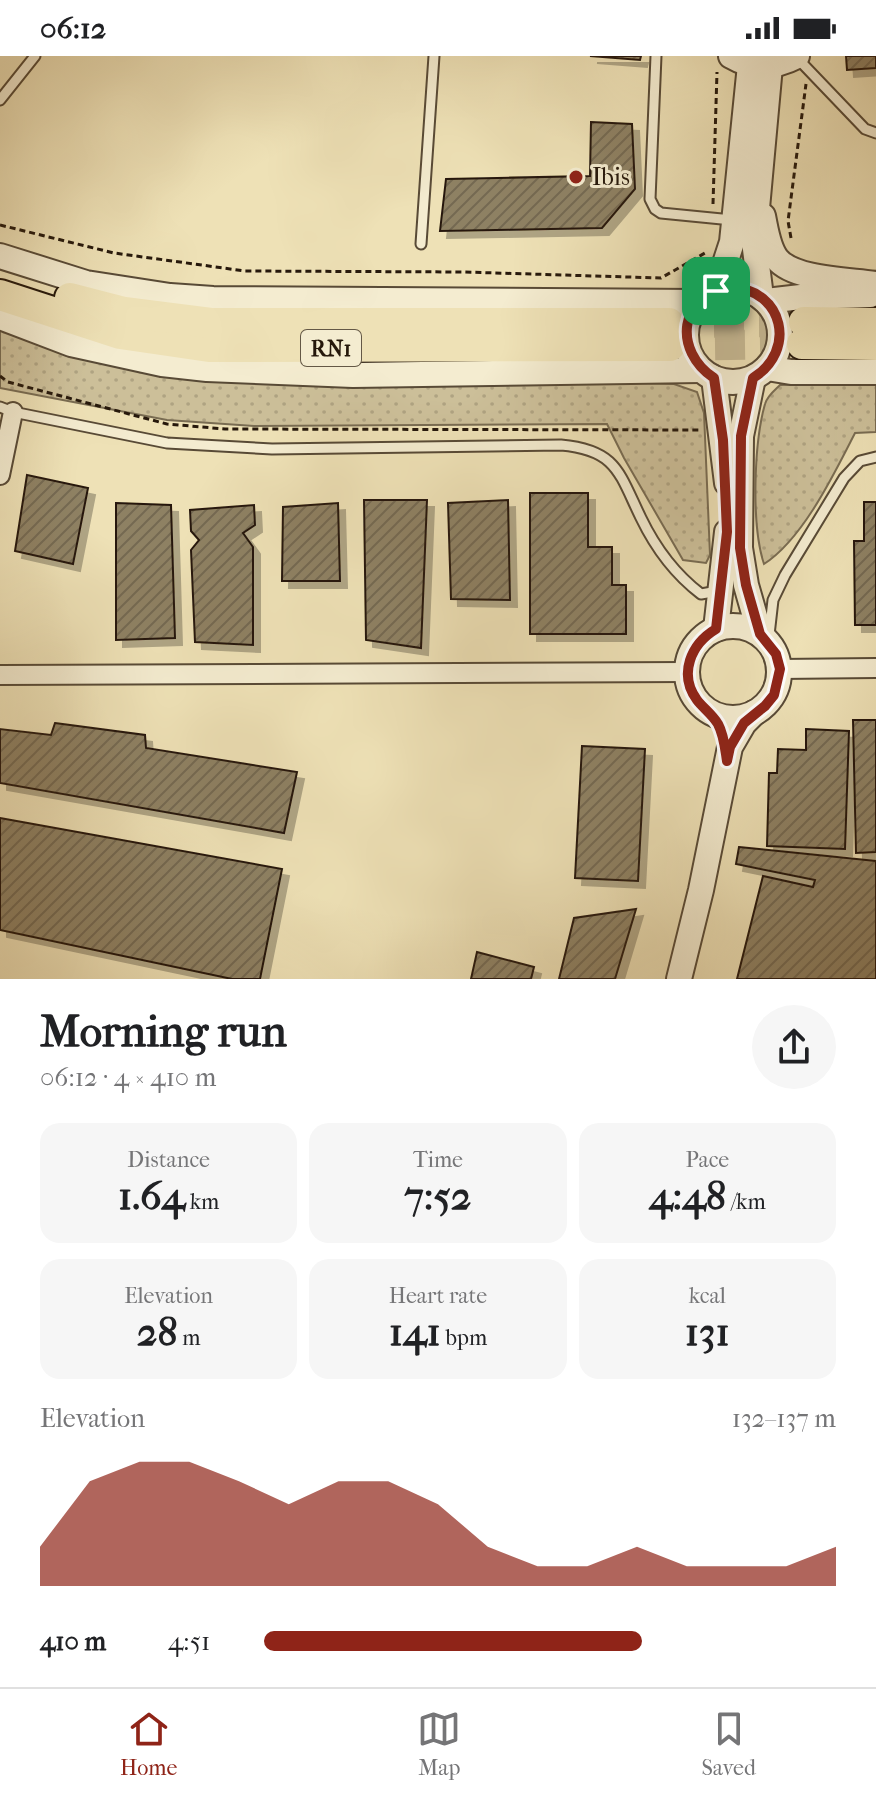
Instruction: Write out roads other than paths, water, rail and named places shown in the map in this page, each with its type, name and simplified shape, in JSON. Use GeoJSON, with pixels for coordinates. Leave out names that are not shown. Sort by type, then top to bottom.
{"type":"FeatureCollection","features":[{"type":"Feature","properties":{"kind":"highway","name":"RN1"},"geometry":{"type":"LineString","coordinates":[[0,274],[81,303],[211,323],[669,334],[209,347],[120,334],[0,295]]}},
{"type":"Feature","properties":{"kind":"highway"},"geometry":{"type":"LineString","coordinates":[[876,323],[803,333],[876,345]]}},
{"type":"Feature","properties":{"kind":"street"},"geometry":{"type":"LineString","coordinates":[[750,62],[796,56]]}},
{"type":"Feature","properties":{"kind":"street"},"geometry":{"type":"LineString","coordinates":[[716,629],[727,532],[722,430],[707,374],[692,358],[686,329],[690,314],[707,296],[732,242],[750,62]]}},
{"type":"Feature","properties":{"kind":"street"},"geometry":{"type":"LineString","coordinates":[[750,62],[759,195],[769,242],[776,259],[790,270],[876,284]]}},
{"type":"Feature","properties":{"kind":"street"},"geometry":{"type":"LineString","coordinates":[[709,711],[728,718],[742,718],[754,713],[774,695],[780,669],[776,654],[764,638],[746,585],[740,548],[741,436],[760,373],[774,358],[780,334],[779,322],[764,299],[754,241],[759,195]]}},
{"type":"Feature","properties":{"kind":"street"},"geometry":{"type":"LineString","coordinates":[[0,256],[86,283],[213,299],[707,296],[739,288],[764,299],[876,295]]}},
{"type":"Feature","properties":{"kind":"street"},"geometry":{"type":"LineString","coordinates":[[0,317],[71,344],[146,361],[207,369],[353,375],[707,374],[734,382],[760,373],[876,372]]}},
{"type":"Feature","properties":{"kind":"street"},"geometry":{"type":"LineString","coordinates":[[0,475],[6,410]]}},
{"type":"Feature","properties":{"kind":"street"},"geometry":{"type":"LineString","coordinates":[[727,761],[723,734],[709,711],[695,698],[689,685],[690,658],[696,645],[716,629],[734,626],[747,628],[764,638]]}},
{"type":"Feature","properties":{"kind":"street"},"geometry":{"type":"LineString","coordinates":[[780,669],[876,668]]}},
{"type":"Feature","properties":{"kind":"street"},"geometry":{"type":"LineString","coordinates":[[0,675],[688,672]]}},
{"type":"Feature","properties":{"kind":"street"},"geometry":{"type":"LineString","coordinates":[[679,979],[727,761],[736,734],[754,713]]}},
{"type":"Feature","properties":{"kind":"lane"},"geometry":{"type":"LineString","coordinates":[[0,100],[35,56]]}},
{"type":"Feature","properties":{"kind":"lane"},"geometry":{"type":"LineString","coordinates":[[421,244],[434,56]]}},
{"type":"Feature","properties":{"kind":"lane"},"geometry":{"type":"LineString","coordinates":[[656,56],[650,199],[661,213],[735,220]]}},
{"type":"Feature","properties":{"kind":"lane"},"geometry":{"type":"LineString","coordinates":[[796,56],[865,129],[876,133]]}},
{"type":"Feature","properties":{"kind":"lane"},"geometry":{"type":"LineString","coordinates":[[6,410],[167,443],[272,449],[584,447],[600,453],[615,468],[628,487],[642,521],[679,578],[701,594],[721,590]]}},
{"type":"Feature","properties":{"kind":"lane"},"geometry":{"type":"LineString","coordinates":[[764,638],[773,600],[785,575],[844,478],[860,461],[876,457]]}},
{"type":"Feature","properties":{"kind":"tunnel"},"geometry":{"type":"LineString","coordinates":[[669,323],[804,322]]}},
{"type":"Feature","properties":{"kind":"tunnel"},"geometry":{"type":"LineString","coordinates":[[670,346],[802,344]]}},
{"type":"Feature","properties":{"kind":"place","name":"Ibis"},"geometry":{"type":"Point","coordinates":[576,177]}}]}
